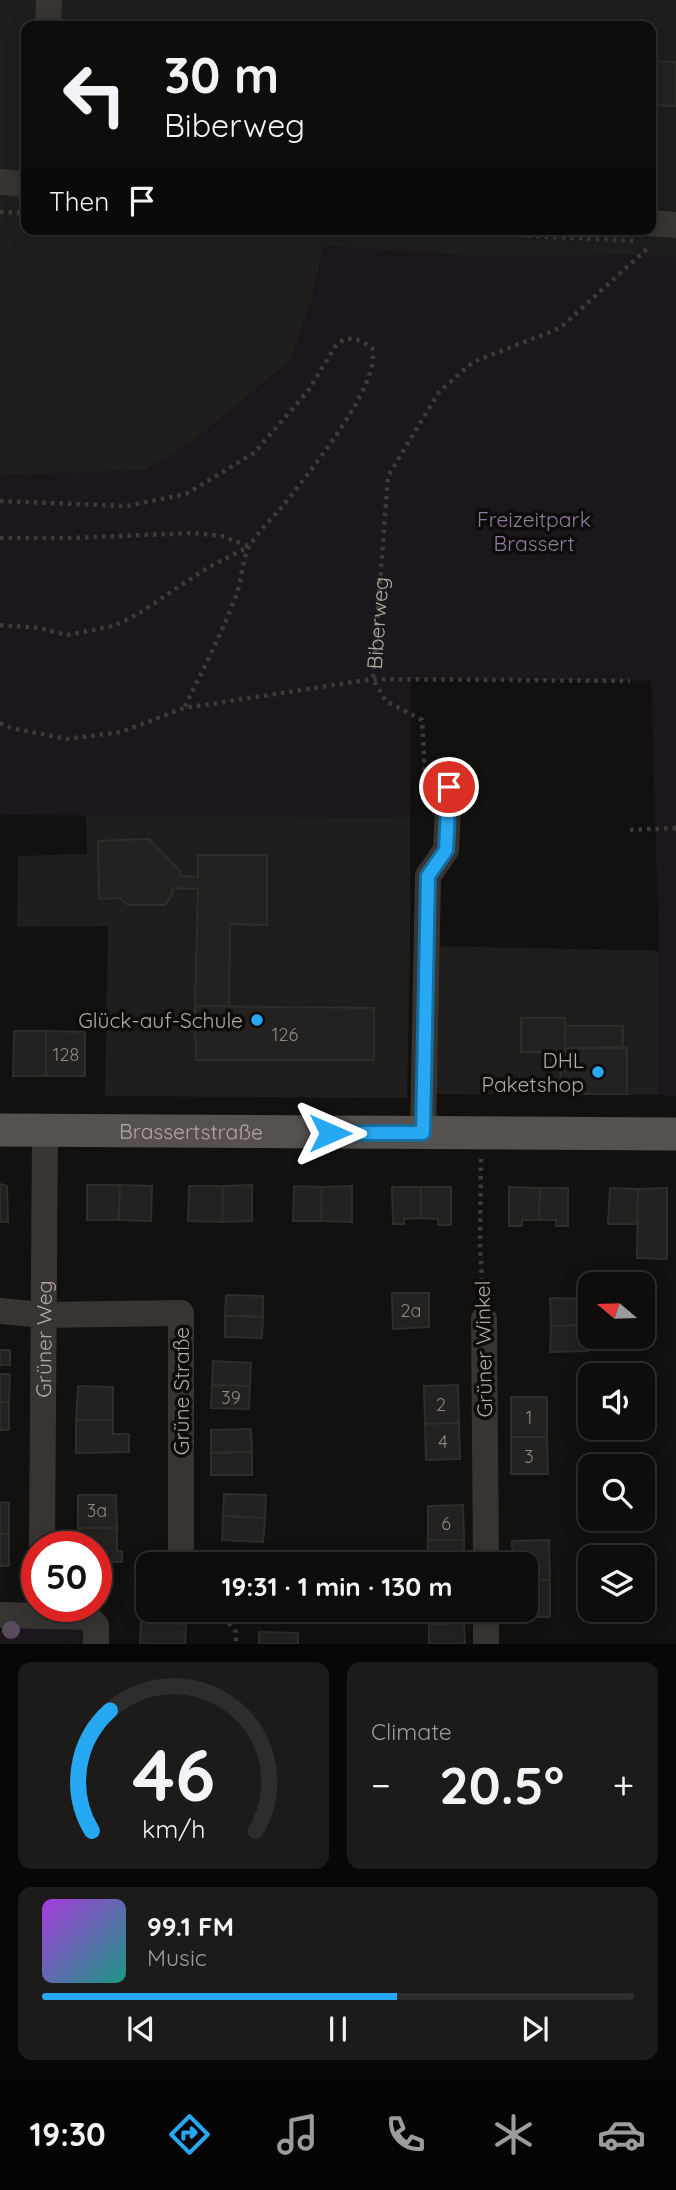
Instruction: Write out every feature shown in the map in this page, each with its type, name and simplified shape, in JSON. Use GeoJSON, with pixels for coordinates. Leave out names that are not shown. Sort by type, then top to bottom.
{"type":"FeatureCollection","features":[{"type":"Feature","properties":{"kind":"main road","name":"Brassertstraße"},"geometry":{"type":"LineString","coordinates":[[0,1130],[676,1134]]}},
{"type":"Feature","properties":{"kind":"street"},"geometry":{"type":"LineString","coordinates":[[48,21],[49,0]]}},
{"type":"Feature","properties":{"kind":"street"},"geometry":{"type":"LineString","coordinates":[[0,183],[21,184]]}},
{"type":"Feature","properties":{"kind":"street"},"geometry":{"type":"LineString","coordinates":[[656,231],[676,225]]}},
{"type":"Feature","properties":{"kind":"street"},"geometry":{"type":"LineString","coordinates":[[423,1133],[428,876],[446,850],[449,787]]}},
{"type":"Feature","properties":{"kind":"street","name":"Grüner Weg"},"geometry":{"type":"LineString","coordinates":[[42,1531],[46,1130]]}},
{"type":"Feature","properties":{"kind":"street","name":"Grüne Straße"},"geometry":{"type":"LineString","coordinates":[[0,1311],[43,1315],[181,1313],[181,1552]]}},
{"type":"Feature","properties":{"kind":"street","name":"Grüner Winkel"},"geometry":{"type":"LineString","coordinates":[[484,1319],[486,1552]]}},
{"type":"Feature","properties":{"kind":"street"},"geometry":{"type":"LineString","coordinates":[[0,1615],[21,1613]]}},
{"type":"Feature","properties":{"kind":"street"},"geometry":{"type":"LineString","coordinates":[[92,1622],[96,1626],[96,1644]]}},
{"type":"Feature","properties":{"kind":"street"},"geometry":{"type":"LineString","coordinates":[[486,1622],[486,1644]]}},
{"type":"Feature","properties":{"kind":"path"},"geometry":{"type":"LineString","coordinates":[[0,212],[21,213]]}},
{"type":"Feature","properties":{"kind":"path","name":"Biberweg"},"geometry":{"type":"LineString","coordinates":[[449,787],[425,775],[422,720],[386,701],[373,679],[388,476],[439,392],[473,362],[559,328],[650,235]]}},
{"type":"Feature","properties":{"kind":"path"},"geometry":{"type":"LineString","coordinates":[[0,502],[127,506],[186,494],[254,453],[308,391],[336,345],[342,340],[356,338],[372,348],[374,354],[367,382],[354,408],[310,472],[249,546],[207,568],[138,614],[113,626],[67,635],[40,628],[0,625]]}},
{"type":"Feature","properties":{"kind":"path"},"geometry":{"type":"LineString","coordinates":[[0,538],[193,533],[222,536],[249,546]]}},
{"type":"Feature","properties":{"kind":"path"},"geometry":{"type":"LineString","coordinates":[[184,708],[212,654],[237,594],[249,546]]}},
{"type":"Feature","properties":{"kind":"path"},"geometry":{"type":"LineString","coordinates":[[0,723],[11,728],[68,739],[121,732],[184,708],[373,679],[630,681]]}},
{"type":"Feature","properties":{"kind":"path"},"geometry":{"type":"LineString","coordinates":[[630,830],[676,828]]}},
{"type":"Feature","properties":{"kind":"path","name":"Grüner Winkel"},"geometry":{"type":"LineString","coordinates":[[482,1134],[481,1246],[484,1319]]}},
{"type":"Feature","properties":{"kind":"path"},"geometry":{"type":"LineString","coordinates":[[228,1622],[236,1632],[236,1644]]}},
{"type":"Feature","properties":{"kind":"shaded area"},"geometry":{"type":"Polygon","coordinates":[[[0,0],[676,0],[676,257],[481,257],[323,246],[312,300],[291,360],[196,439],[146,470],[0,476],[0,0]]]}},
{"type":"Feature","properties":{"kind":"shaded area","name":"Glück-auf-Schule"},"geometry":{"type":"Polygon","coordinates":[[[86,815],[410,817],[407,1098],[105,1096],[108,926],[17,927],[18,856],[87,854],[86,815]]]}},
{"type":"Feature","properties":{"kind":"shaded area"},"geometry":{"type":"Polygon","coordinates":[[[437,946],[659,951],[659,1095],[434,1094],[437,946]]]}},
{"type":"Feature","properties":{"kind":"green space","name":"Freizeitpark Brassert"},"geometry":{"type":"Polygon","coordinates":[[[323,246],[481,257],[676,257],[676,1096],[659,1095],[659,951],[651,681],[411,679],[410,817],[0,814],[0,476],[146,470],[196,439],[291,360],[312,300],[323,246]]]}},
{"type":"Feature","properties":{"kind":"green space"},"geometry":{"type":"Polygon","coordinates":[[[9,1624],[80,1625],[89,1633],[89,1644],[0,1644],[0,1632],[9,1624]]]}},
{"type":"Feature","properties":{"kind":"building"},"geometry":{"type":"Polygon","coordinates":[[[656,61],[676,62],[676,106],[656,105],[656,61]]]}},
{"type":"Feature","properties":{"kind":"building"},"geometry":{"type":"Polygon","coordinates":[[[149,839],[180,871],[180,876],[198,877],[198,855],[267,855],[267,925],[230,924],[229,1007],[195,1006],[198,889],[173,888],[165,905],[128,905],[120,898],[99,899],[98,841],[149,839]]]}},
{"type":"Feature","properties":{"kind":"building"},"geometry":{"type":"Polygon","coordinates":[[[195,1006],[374,1008],[374,1060],[196,1060],[195,1006]]]}},
{"type":"Feature","properties":{"kind":"building"},"geometry":{"type":"Polygon","coordinates":[[[521,1018],[565,1018],[566,1052],[521,1052],[521,1018]]]}},
{"type":"Feature","properties":{"kind":"building"},"geometry":{"type":"Polygon","coordinates":[[[565,1026],[623,1026],[623,1047],[565,1048],[565,1026]]]}},
{"type":"Feature","properties":{"kind":"building"},"geometry":{"type":"Polygon","coordinates":[[[14,1031],[46,1031],[46,1076],[13,1076],[14,1031]]]}},
{"type":"Feature","properties":{"kind":"building"},"geometry":{"type":"Polygon","coordinates":[[[46,1031],[85,1032],[85,1076],[46,1076],[46,1031]]]}},
{"type":"Feature","properties":{"kind":"building"},"geometry":{"type":"Polygon","coordinates":[[[565,1048],[627,1048],[627,1094],[560,1094],[561,1052],[566,1052],[565,1048]]]}},
{"type":"Feature","properties":{"kind":"building"},"geometry":{"type":"Polygon","coordinates":[[[0,1184],[7,1186],[8,1222],[0,1222],[0,1184]]]}},
{"type":"Feature","properties":{"kind":"building"},"geometry":{"type":"Polygon","coordinates":[[[87,1185],[120,1185],[119,1220],[87,1220],[87,1185]]]}},
{"type":"Feature","properties":{"kind":"building"},"geometry":{"type":"Polygon","coordinates":[[[120,1185],[152,1186],[151,1221],[119,1220],[120,1185]]]}},
{"type":"Feature","properties":{"kind":"building"},"geometry":{"type":"Polygon","coordinates":[[[252,1185],[252,1221],[222,1222],[223,1186],[252,1185]]]}},
{"type":"Feature","properties":{"kind":"building"},"geometry":{"type":"Polygon","coordinates":[[[189,1186],[223,1186],[222,1222],[188,1221],[189,1186]]]}},
{"type":"Feature","properties":{"kind":"building"},"geometry":{"type":"Polygon","coordinates":[[[294,1186],[322,1187],[321,1221],[293,1221],[294,1186]]]}},
{"type":"Feature","properties":{"kind":"building"},"geometry":{"type":"Polygon","coordinates":[[[352,1186],[352,1222],[321,1221],[322,1187],[352,1186]]]}},
{"type":"Feature","properties":{"kind":"building"},"geometry":{"type":"Polygon","coordinates":[[[392,1187],[421,1187],[421,1218],[404,1219],[404,1224],[393,1224],[392,1187]]]}},
{"type":"Feature","properties":{"kind":"building"},"geometry":{"type":"Polygon","coordinates":[[[421,1187],[451,1187],[451,1225],[438,1225],[438,1219],[421,1218],[421,1187]]]}},
{"type":"Feature","properties":{"kind":"building"},"geometry":{"type":"Polygon","coordinates":[[[509,1187],[540,1188],[539,1220],[522,1220],[522,1226],[509,1226],[509,1187]]]}},
{"type":"Feature","properties":{"kind":"building"},"geometry":{"type":"Polygon","coordinates":[[[540,1188],[568,1188],[568,1226],[556,1226],[556,1220],[539,1220],[540,1188]]]}},
{"type":"Feature","properties":{"kind":"building"},"geometry":{"type":"Polygon","coordinates":[[[610,1188],[638,1189],[637,1224],[608,1224],[610,1188]]]}},
{"type":"Feature","properties":{"kind":"building"},"geometry":{"type":"Polygon","coordinates":[[[667,1188],[667,1259],[637,1258],[638,1189],[667,1188]]]}},
{"type":"Feature","properties":{"kind":"building"},"geometry":{"type":"Polygon","coordinates":[[[392,1293],[429,1293],[429,1327],[393,1329],[392,1293]]]}},
{"type":"Feature","properties":{"kind":"building"},"geometry":{"type":"Polygon","coordinates":[[[226,1295],[263,1296],[263,1317],[225,1316],[226,1295]]]}},
{"type":"Feature","properties":{"kind":"building"},"geometry":{"type":"Polygon","coordinates":[[[550,1298],[578,1299],[578,1325],[551,1326],[550,1298]]]}},
{"type":"Feature","properties":{"kind":"building"},"geometry":{"type":"Polygon","coordinates":[[[225,1316],[263,1317],[262,1338],[225,1337],[225,1316]]]}},
{"type":"Feature","properties":{"kind":"building"},"geometry":{"type":"Polygon","coordinates":[[[578,1325],[578,1349],[588,1351],[550,1352],[551,1326],[578,1325]]]}},
{"type":"Feature","properties":{"kind":"building"},"geometry":{"type":"Polygon","coordinates":[[[0,1350],[10,1350],[10,1365],[0,1365],[0,1350]]]}},
{"type":"Feature","properties":{"kind":"building"},"geometry":{"type":"Polygon","coordinates":[[[213,1361],[251,1363],[250,1386],[212,1385],[213,1361]]]}},
{"type":"Feature","properties":{"kind":"building"},"geometry":{"type":"Polygon","coordinates":[[[0,1374],[10,1376],[9,1402],[0,1402],[0,1374]]]}},
{"type":"Feature","properties":{"kind":"building"},"geometry":{"type":"Polygon","coordinates":[[[212,1385],[250,1386],[249,1409],[211,1408],[212,1385]]]}},
{"type":"Feature","properties":{"kind":"building"},"geometry":{"type":"Polygon","coordinates":[[[458,1385],[459,1423],[425,1424],[424,1386],[458,1385]]]}},
{"type":"Feature","properties":{"kind":"building"},"geometry":{"type":"Polygon","coordinates":[[[78,1386],[113,1387],[113,1420],[76,1420],[78,1386]]]}},
{"type":"Feature","properties":{"kind":"building"},"geometry":{"type":"Polygon","coordinates":[[[511,1397],[547,1397],[547,1437],[511,1437],[511,1397]]]}},
{"type":"Feature","properties":{"kind":"building"},"geometry":{"type":"Polygon","coordinates":[[[0,1402],[9,1402],[9,1430],[0,1430],[0,1402]]]}},
{"type":"Feature","properties":{"kind":"building"},"geometry":{"type":"Polygon","coordinates":[[[76,1420],[113,1420],[113,1434],[129,1434],[129,1452],[76,1453],[76,1420]]]}},
{"type":"Feature","properties":{"kind":"building"},"geometry":{"type":"Polygon","coordinates":[[[459,1423],[460,1459],[426,1460],[425,1424],[459,1423]]]}},
{"type":"Feature","properties":{"kind":"building"},"geometry":{"type":"Polygon","coordinates":[[[251,1429],[252,1452],[211,1453],[211,1430],[251,1429]]]}},
{"type":"Feature","properties":{"kind":"building"},"geometry":{"type":"Polygon","coordinates":[[[511,1437],[547,1437],[548,1474],[511,1474],[511,1437]]]}},
{"type":"Feature","properties":{"kind":"building"},"geometry":{"type":"Polygon","coordinates":[[[252,1452],[252,1475],[211,1475],[211,1453],[252,1452]]]}},
{"type":"Feature","properties":{"kind":"building"},"geometry":{"type":"Polygon","coordinates":[[[224,1494],[266,1495],[265,1518],[223,1516],[224,1494]]]}},
{"type":"Feature","properties":{"kind":"building"},"geometry":{"type":"Polygon","coordinates":[[[78,1495],[116,1495],[117,1528],[78,1528],[78,1495]]]}},
{"type":"Feature","properties":{"kind":"building"},"geometry":{"type":"Polygon","coordinates":[[[0,1502],[9,1503],[9,1534],[0,1534],[0,1502]]]}},
{"type":"Feature","properties":{"kind":"building"},"geometry":{"type":"Polygon","coordinates":[[[463,1505],[464,1540],[428,1540],[428,1506],[463,1505]]]}},
{"type":"Feature","properties":{"kind":"building"},"geometry":{"type":"Polygon","coordinates":[[[223,1516],[265,1518],[263,1542],[222,1540],[223,1516]]]}},
{"type":"Feature","properties":{"kind":"building"},"geometry":{"type":"Polygon","coordinates":[[[78,1528],[117,1528],[117,1551],[122,1551],[122,1562],[112,1562],[112,1531],[78,1531],[78,1528]]]}},
{"type":"Feature","properties":{"kind":"building"},"geometry":{"type":"Polygon","coordinates":[[[0,1534],[9,1534],[9,1566],[0,1566],[0,1534]]]}},
{"type":"Feature","properties":{"kind":"building"},"geometry":{"type":"Polygon","coordinates":[[[428,1540],[464,1540],[464,1552],[428,1552],[428,1540]]]}},
{"type":"Feature","properties":{"kind":"building"},"geometry":{"type":"Polygon","coordinates":[[[549,1540],[550,1580],[538,1580],[538,1552],[512,1552],[512,1541],[549,1540]]]}},
{"type":"Feature","properties":{"kind":"building"},"geometry":{"type":"Polygon","coordinates":[[[538,1580],[550,1580],[550,1617],[538,1617],[538,1580]]]}},
{"type":"Feature","properties":{"kind":"building"},"geometry":{"type":"Polygon","coordinates":[[[141,1622],[186,1624],[185,1644],[140,1644],[141,1622]]]}},
{"type":"Feature","properties":{"kind":"building"},"geometry":{"type":"Polygon","coordinates":[[[464,1623],[465,1644],[429,1644],[429,1625],[464,1623]]]}},
{"type":"Feature","properties":{"kind":"building"},"geometry":{"type":"Polygon","coordinates":[[[259,1632],[298,1633],[298,1644],[259,1644],[259,1632]]]}},
{"type":"Feature","properties":{"kind":"place","name":"Glück-auf-Schule"},"geometry":{"type":"Point","coordinates":[257,1020]}},
{"type":"Feature","properties":{"kind":"place","name":"DHL Paketshop"},"geometry":{"type":"Point","coordinates":[598,1072]}},
{"type":"Feature","properties":{"kind":"route"},"geometry":{"type":"LineString","coordinates":[[330,1133],[423,1133],[428,876],[446,850],[449,787]]}}]}
